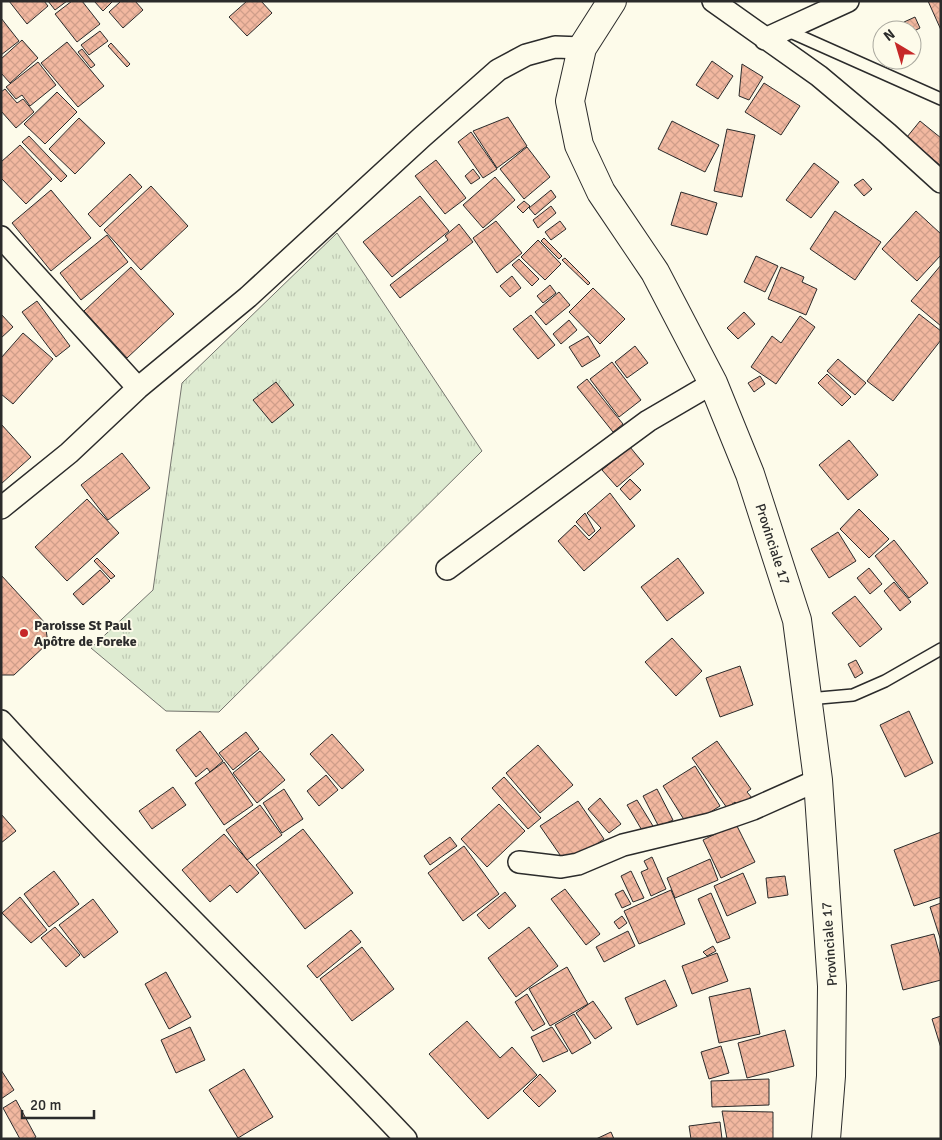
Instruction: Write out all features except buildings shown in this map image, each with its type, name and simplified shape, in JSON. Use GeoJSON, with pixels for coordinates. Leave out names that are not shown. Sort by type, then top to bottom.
{"type":"FeatureCollection","features":[{"type":"Feature","properties":{"kind":"main road","name":"Provinciale 17"},"geometry":{"type":"LineString","coordinates":[[611,1],[582,48],[570,101],[579,145],[602,192],[655,272],[713,383],[750,474],[798,620],[818,780],[832,986],[831,1076],[826,1139]]}},
{"type":"Feature","properties":{"kind":"street"},"geometry":{"type":"LineString","coordinates":[[714,1],[819,76],[887,133],[941,182]]}},
{"type":"Feature","properties":{"kind":"street"},"geometry":{"type":"LineString","coordinates":[[765,39],[848,1]]}},
{"type":"Feature","properties":{"kind":"street"},"geometry":{"type":"LineString","coordinates":[[1,508],[69,453],[138,388],[248,297],[498,70],[526,54],[555,47],[582,48]]}},
{"type":"Feature","properties":{"kind":"street"},"geometry":{"type":"LineString","coordinates":[[1,237],[138,388]]}},
{"type":"Feature","properties":{"kind":"street"},"geometry":{"type":"LineString","coordinates":[[447,568],[648,420],[713,383]]}},
{"type":"Feature","properties":{"kind":"street"},"geometry":{"type":"LineString","coordinates":[[1,721],[56,781],[406,1139]]}},
{"type":"Feature","properties":{"kind":"street"},"geometry":{"type":"LineString","coordinates":[[519,862],[561,868],[578,864],[623,845],[710,824],[818,780]]}},
{"type":"Feature","properties":{"kind":"lane"},"geometry":{"type":"LineString","coordinates":[[784,29],[941,99]]}},
{"type":"Feature","properties":{"kind":"lane"},"geometry":{"type":"LineString","coordinates":[[808,699],[853,695],[885,682],[941,649]]}},
{"type":"Feature","properties":{"kind":"green space"},"geometry":{"type":"Polygon","coordinates":[[[337,233],[482,451],[219,712],[166,711],[91,648],[153,590],[182,383],[337,233]]]}},
{"type":"Feature","properties":{"kind":"place","name":"Paroisse St Paul Apôtre de Foreke"},"geometry":{"type":"Point","coordinates":[24,633]}}]}
